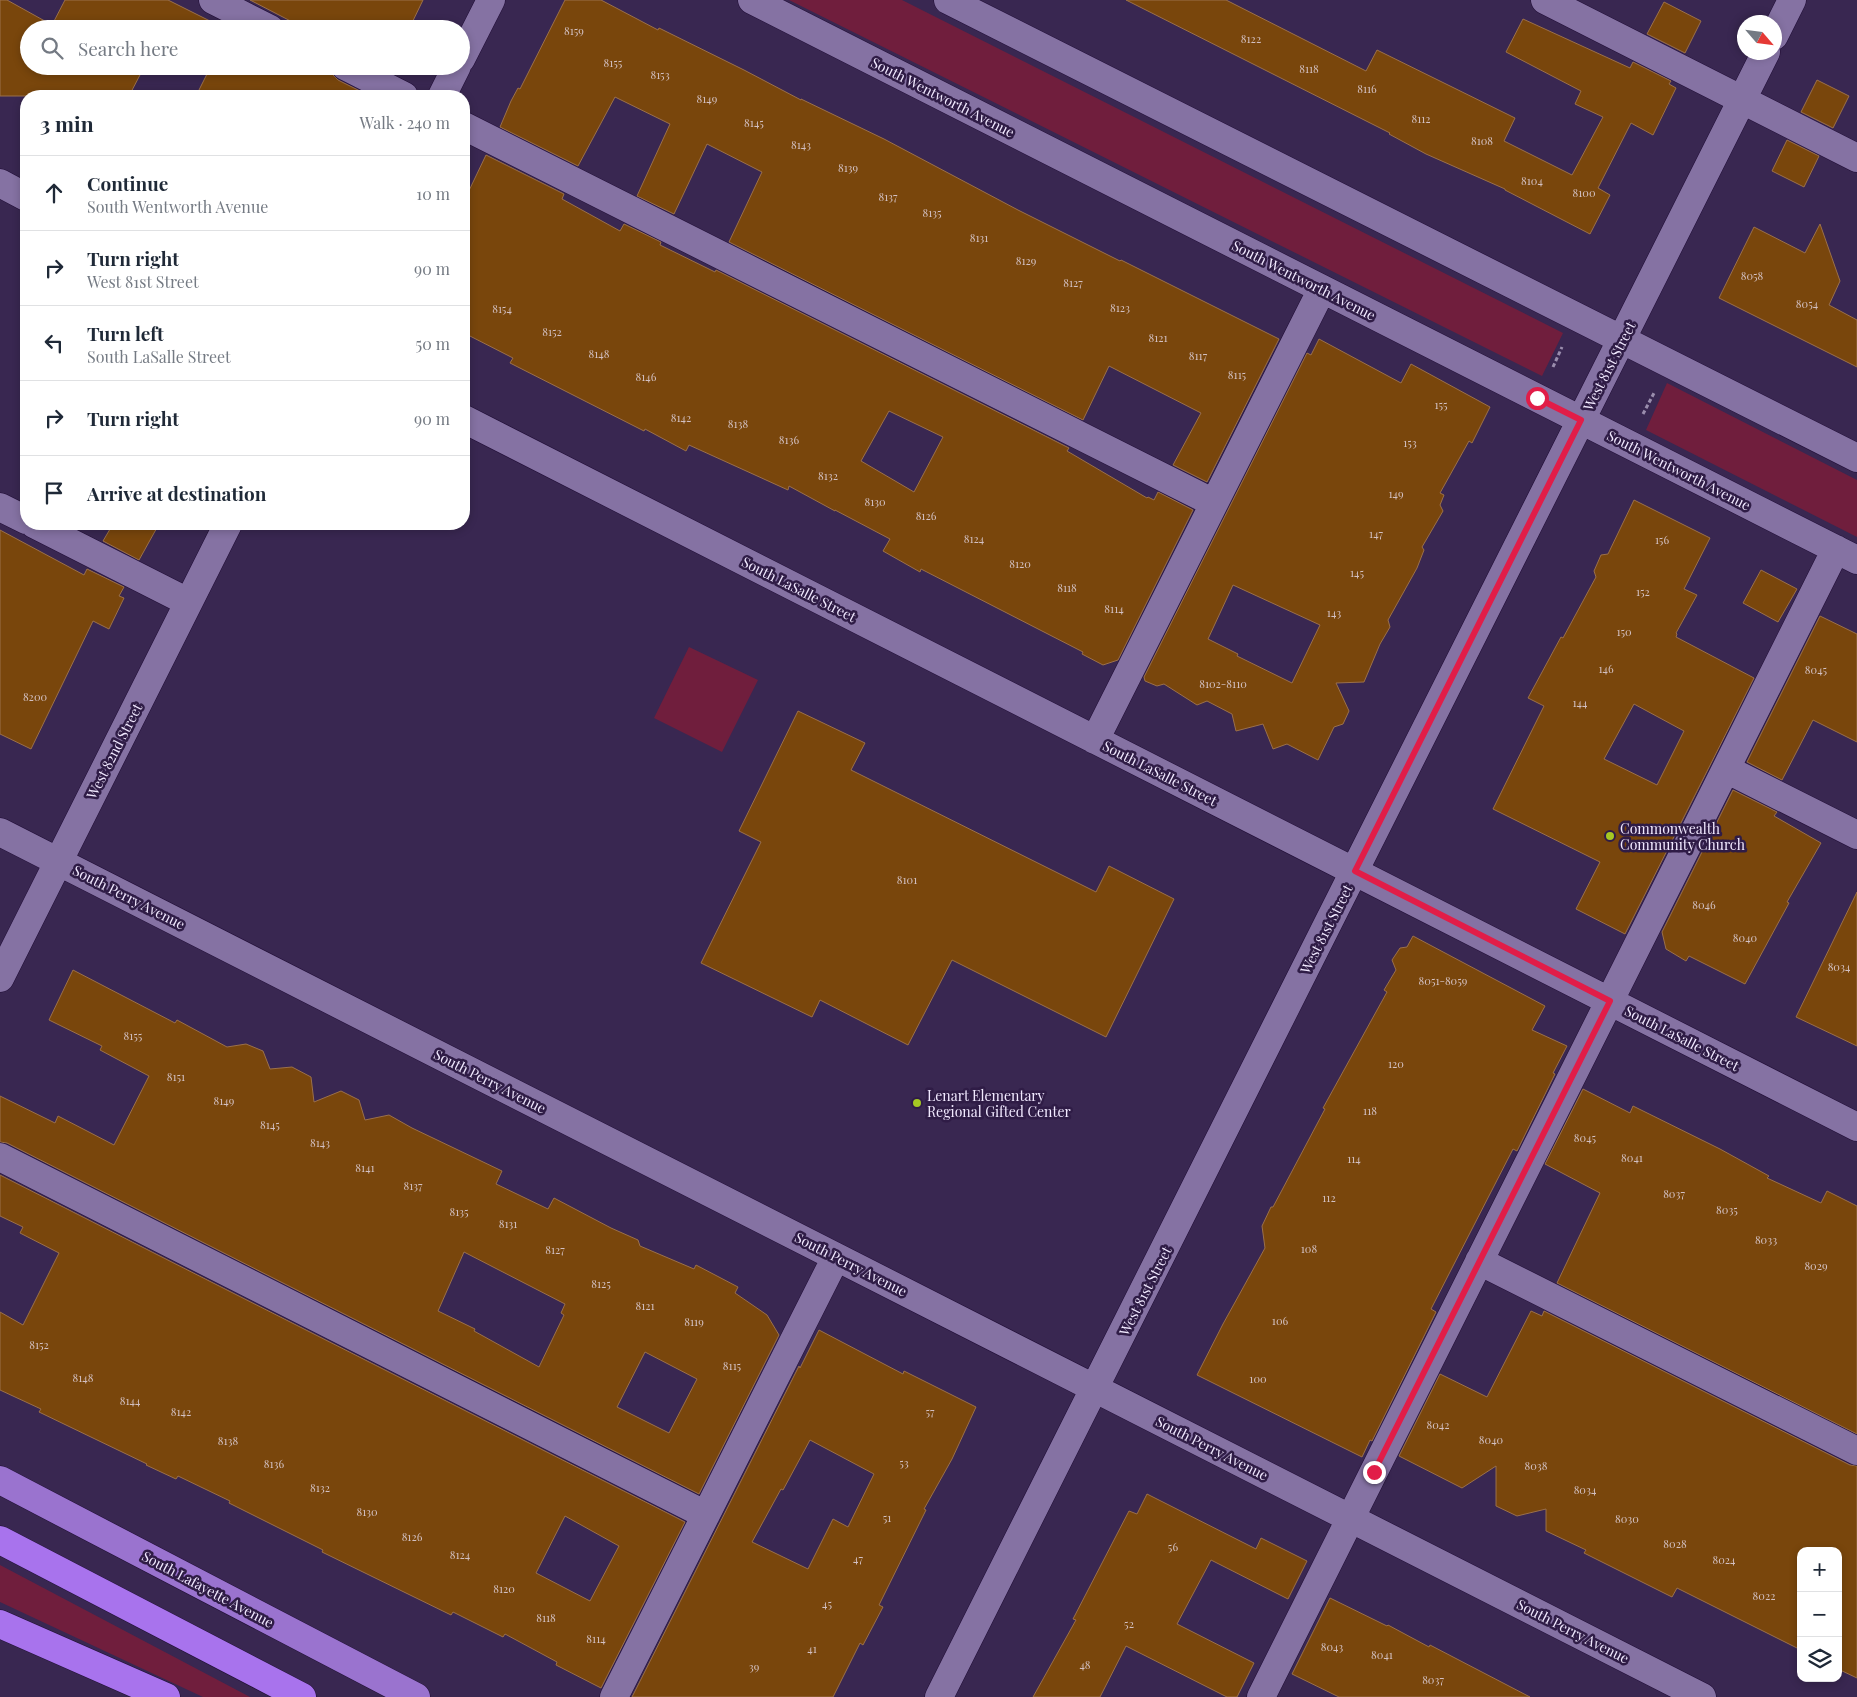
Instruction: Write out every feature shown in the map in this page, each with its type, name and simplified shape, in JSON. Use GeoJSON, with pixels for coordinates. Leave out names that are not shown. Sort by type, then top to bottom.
{"type":"FeatureCollection","features":[{"type":"Feature","properties":{"kind":"highway"},"geometry":{"type":"LineString","coordinates":[[0,1540],[302,1697]]}},
{"type":"Feature","properties":{"kind":"highway"},"geometry":{"type":"LineString","coordinates":[[0,1624],[166,1697]]}},
{"type":"Feature","properties":{"kind":"main road","name":"South Lafayette Avenue"},"geometry":{"type":"LineString","coordinates":[[0,1480],[416,1697]]}},
{"type":"Feature","properties":{"kind":"street"},"geometry":{"type":"LineString","coordinates":[[213,0],[252,20]]}},
{"type":"Feature","properties":{"kind":"street"},"geometry":{"type":"LineString","coordinates":[[470,41],[491,0]]}},
{"type":"Feature","properties":{"kind":"street","name":"South Wentworth Avenue"},"geometry":{"type":"LineString","coordinates":[[752,0],[1846,555]]}},
{"type":"Feature","properties":{"kind":"street"},"geometry":{"type":"LineString","coordinates":[[948,0],[1857,458]]}},
{"type":"Feature","properties":{"kind":"street"},"geometry":{"type":"LineString","coordinates":[[1545,0],[1857,158]]}},
{"type":"Feature","properties":{"kind":"street"},"geometry":{"type":"LineString","coordinates":[[1782,20],[1792,0]]}},
{"type":"Feature","properties":{"kind":"street","name":"West 81st Street"},"geometry":{"type":"LineString","coordinates":[[939,1697],[1762,60]]}},
{"type":"Feature","properties":{"kind":"street"},"geometry":{"type":"LineString","coordinates":[[363,75],[392,90]]}},
{"type":"Feature","properties":{"kind":"street"},"geometry":{"type":"LineString","coordinates":[[445,90],[452,75]]}},
{"type":"Feature","properties":{"kind":"street"},"geometry":{"type":"LineString","coordinates":[[470,129],[1214,503]]}},
{"type":"Feature","properties":{"kind":"street"},"geometry":{"type":"LineString","coordinates":[[0,183],[20,194]]}},
{"type":"Feature","properties":{"kind":"street"},"geometry":{"type":"LineString","coordinates":[[1095,740],[1322,289]]}},
{"type":"Feature","properties":{"kind":"street","name":"South LaSalle Street"},"geometry":{"type":"LineString","coordinates":[[470,422],[1857,1127]]}},
{"type":"Feature","properties":{"kind":"street"},"geometry":{"type":"LineString","coordinates":[[0,507],[20,517]]}},
{"type":"Feature","properties":{"kind":"street"},"geometry":{"type":"LineString","coordinates":[[46,530],[188,602]]}},
{"type":"Feature","properties":{"kind":"street","name":"West 82nd Street"},"geometry":{"type":"LineString","coordinates":[[0,978],[225,530]]}},
{"type":"Feature","properties":{"kind":"street"},"geometry":{"type":"LineString","coordinates":[[1261,1697],[1726,769],[1846,555]]}},
{"type":"Feature","properties":{"kind":"street"},"geometry":{"type":"LineString","coordinates":[[1726,769],[1857,835]]}},
{"type":"Feature","properties":{"kind":"street","name":"South Perry Avenue"},"geometry":{"type":"LineString","coordinates":[[0,832],[1702,1697]]}},
{"type":"Feature","properties":{"kind":"street"},"geometry":{"type":"LineString","coordinates":[[0,1157],[706,1515]]}},
{"type":"Feature","properties":{"kind":"street"},"geometry":{"type":"LineString","coordinates":[[614,1697],[836,1257]]}},
{"type":"Feature","properties":{"kind":"street"},"geometry":{"type":"LineString","coordinates":[[1480,1261],[1857,1452]]}},
{"type":"Feature","properties":{"kind":"path"},"geometry":{"type":"LineString","coordinates":[[1553,367],[1563,344]]}},
{"type":"Feature","properties":{"kind":"path"},"geometry":{"type":"LineString","coordinates":[[1640,421],[1656,389]]}},
{"type":"Feature","properties":{"kind":"shaded area"},"geometry":{"type":"Polygon","coordinates":[[[789,0],[902,0],[1563,333],[1542,376],[789,0]]]}},
{"type":"Feature","properties":{"kind":"shaded area"},"geometry":{"type":"Polygon","coordinates":[[[1667,383],[1857,480],[1857,537],[1646,430],[1667,383]]]}},
{"type":"Feature","properties":{"kind":"shaded area"},"geometry":{"type":"Polygon","coordinates":[[[689,647],[758,680],[722,752],[654,718],[689,647]]]}},
{"type":"Feature","properties":{"kind":"shaded area"},"geometry":{"type":"Polygon","coordinates":[[[0,1565],[250,1697],[203,1697],[0,1602],[0,1565]]]}},
{"type":"Feature","properties":{"kind":"building"},"geometry":{"type":"Polygon","coordinates":[[[0,0],[7,0],[43,20],[20,20],[20,75],[140,75],[132,90],[20,90],[20,96],[0,96],[0,0]]]}},
{"type":"Feature","properties":{"kind":"building"},"geometry":{"type":"Polygon","coordinates":[[[65,0],[168,0],[208,20],[55,20],[65,0]]]}},
{"type":"Feature","properties":{"kind":"building"},"geometry":{"type":"Polygon","coordinates":[[[250,0],[423,0],[413,20],[289,20],[250,0]]]}},
{"type":"Feature","properties":{"kind":"building"},"geometry":{"type":"Polygon","coordinates":[[[565,0],[601,0],[658,30],[659,28],[801,100],[884,139],[1018,210],[1279,339],[1207,482],[1173,465],[1201,413],[1109,366],[1083,420],[729,242],[762,172],[707,144],[674,214],[637,196],[670,124],[615,97],[578,166],[500,127],[511,101],[518,88],[520,89],[565,0]]]}},
{"type":"Feature","properties":{"kind":"building"},"geometry":{"type":"Polygon","coordinates":[[[1126,0],[1226,0],[1366,71],[1377,50],[1515,118],[1504,141],[1572,175],[1603,117],[1575,104],[1581,91],[1506,52],[1523,19],[1630,68],[1633,62],[1671,81],[1669,84],[1676,88],[1653,135],[1631,123],[1598,188],[1610,195],[1590,234],[1505,189],[1426,154],[1390,133],[1126,0]]]}},
{"type":"Feature","properties":{"kind":"building"},"geometry":{"type":"Polygon","coordinates":[[[1664,2],[1701,21],[1685,53],[1647,34],[1664,2]]]}},
{"type":"Feature","properties":{"kind":"building"},"geometry":{"type":"Polygon","coordinates":[[[206,75],[333,75],[338,80],[358,90],[199,90],[206,75]]]}},
{"type":"Feature","properties":{"kind":"building"},"geometry":{"type":"Polygon","coordinates":[[[1817,80],[1849,96],[1833,128],[1801,112],[1817,80]]]}},
{"type":"Feature","properties":{"kind":"building"},"geometry":{"type":"Polygon","coordinates":[[[1787,140],[1819,156],[1804,187],[1772,171],[1787,140]]]}},
{"type":"Feature","properties":{"kind":"building"},"geometry":{"type":"Polygon","coordinates":[[[486,155],[564,194],[562,199],[620,231],[624,224],[661,242],[660,245],[715,272],[716,270],[1069,448],[1067,451],[1147,498],[1154,500],[1158,492],[1193,510],[1118,660],[1103,665],[1082,654],[1083,652],[921,569],[920,572],[883,551],[890,539],[789,486],[788,490],[689,445],[686,451],[510,363],[513,358],[470,336],[470,188],[486,155]],[[889,411],[861,461],[914,492],[943,437],[889,411]]]}},
{"type":"Feature","properties":{"kind":"building"},"geometry":{"type":"Polygon","coordinates":[[[1820,224],[1840,281],[1829,305],[1857,320],[1857,367],[1719,298],[1754,227],[1805,253],[1820,224]]]}},
{"type":"Feature","properties":{"kind":"building"},"geometry":{"type":"Polygon","coordinates":[[[1319,339],[1401,383],[1411,364],[1490,407],[1472,443],[1469,441],[1440,493],[1444,495],[1440,505],[1443,511],[1422,547],[1424,550],[1417,568],[1388,620],[1390,627],[1380,644],[1364,682],[1336,683],[1349,711],[1343,724],[1334,727],[1318,760],[1287,744],[1273,749],[1263,724],[1236,731],[1232,714],[1207,701],[1197,705],[1164,684],[1157,686],[1145,681],[1144,677],[1307,353],[1311,355],[1319,339]],[[1233,585],[1208,639],[1238,654],[1237,656],[1292,683],[1320,625],[1233,585]]]}},
{"type":"Feature","properties":{"kind":"building"},"geometry":{"type":"Polygon","coordinates":[[[1634,500],[1710,538],[1684,589],[1697,595],[1676,633],[1676,637],[1754,678],[1625,934],[1576,909],[1600,862],[1493,809],[1544,706],[1528,698],[1596,577],[1594,571],[1601,555],[1608,554],[1634,500]],[[1634,704],[1604,759],[1657,785],[1684,731],[1634,704]]]}},
{"type":"Feature","properties":{"kind":"building"},"geometry":{"type":"Polygon","coordinates":[[[0,530],[84,575],[87,569],[124,587],[119,596],[124,598],[109,629],[93,621],[31,749],[0,734],[0,530]]]}},
{"type":"Feature","properties":{"kind":"building"},"geometry":{"type":"Polygon","coordinates":[[[109,530],[156,530],[139,560],[103,541],[109,530]]]}},
{"type":"Feature","properties":{"kind":"building"},"geometry":{"type":"Polygon","coordinates":[[[1761,570],[1797,589],[1778,622],[1743,603],[1761,570]]]}},
{"type":"Feature","properties":{"kind":"building"},"geometry":{"type":"Polygon","coordinates":[[[1820,616],[1857,634],[1857,742],[1813,720],[1782,780],[1747,762],[1820,616]]]}},
{"type":"Feature","properties":{"kind":"building"},"geometry":{"type":"Polygon","coordinates":[[[798,711],[865,743],[851,770],[1096,892],[1109,866],[1174,899],[1106,1037],[952,960],[908,1045],[820,1000],[812,1017],[701,963],[761,842],[739,831],[798,711]]]}},
{"type":"Feature","properties":{"kind":"building"},"geometry":{"type":"Polygon","coordinates":[[[1733,790],[1777,812],[1774,816],[1821,843],[1787,902],[1789,903],[1745,984],[1689,956],[1686,961],[1666,949],[1662,932],[1733,790]]]}},
{"type":"Feature","properties":{"kind":"building"},"geometry":{"type":"Polygon","coordinates":[[[1857,892],[1857,1046],[1796,1017],[1857,892]]]}},
{"type":"Feature","properties":{"kind":"building"},"geometry":{"type":"Polygon","coordinates":[[[1413,936],[1545,1006],[1532,1030],[1567,1046],[1517,1151],[1513,1149],[1431,1309],[1436,1312],[1372,1441],[1370,1440],[1362,1457],[1197,1375],[1265,1248],[1262,1226],[1271,1207],[1273,1207],[1325,1109],[1323,1108],[1387,992],[1384,990],[1396,970],[1392,960],[1400,948],[1407,947],[1413,936]]]}},
{"type":"Feature","properties":{"kind":"building"},"geometry":{"type":"Polygon","coordinates":[[[73,970],[175,1023],[177,1020],[227,1047],[246,1044],[263,1051],[270,1069],[292,1067],[311,1077],[314,1102],[341,1091],[359,1100],[365,1120],[389,1115],[502,1171],[496,1184],[548,1209],[554,1198],[638,1240],[640,1246],[694,1269],[696,1265],[738,1287],[735,1293],[767,1315],[779,1335],[699,1494],[7,1143],[0,1142],[0,1096],[55,1123],[58,1116],[114,1145],[149,1076],[100,1050],[102,1046],[49,1020],[73,970]],[[464,1252],[438,1311],[475,1329],[474,1331],[539,1367],[564,1315],[561,1313],[565,1304],[464,1252]],[[645,1352],[617,1407],[669,1433],[697,1379],[645,1352]]]}},
{"type":"Feature","properties":{"kind":"building"},"geometry":{"type":"Polygon","coordinates":[[[1583,1089],[1630,1113],[1633,1106],[1720,1149],[1769,1176],[1767,1178],[1821,1203],[1827,1191],[1857,1206],[1857,1434],[1557,1283],[1600,1193],[1545,1164],[1583,1089]]]}},
{"type":"Feature","properties":{"kind":"building"},"geometry":{"type":"Polygon","coordinates":[[[0,1175],[685,1522],[601,1688],[556,1665],[557,1662],[505,1634],[503,1637],[453,1612],[451,1615],[322,1552],[323,1550],[229,1503],[230,1501],[178,1476],[176,1479],[146,1465],[39,1412],[41,1409],[0,1390],[0,1312],[23,1325],[59,1253],[20,1233],[23,1227],[0,1216],[0,1175]],[[565,1516],[536,1573],[590,1601],[619,1546],[565,1516]]]}},
{"type":"Feature","properties":{"kind":"building"},"geometry":{"type":"Polygon","coordinates":[[[1531,1311],[1542,1316],[1544,1311],[1850,1465],[1857,1466],[1857,1678],[1842,1671],[1842,1547],[1797,1547],[1797,1648],[1677,1588],[1672,1597],[1584,1553],[1586,1550],[1546,1531],[1546,1509],[1517,1516],[1496,1506],[1496,1466],[1462,1488],[1399,1456],[1440,1374],[1487,1397],[1531,1311]]]}},
{"type":"Feature","properties":{"kind":"building"},"geometry":{"type":"Polygon","coordinates":[[[819,1330],[903,1374],[904,1371],[976,1407],[952,1459],[924,1509],[926,1510],[879,1605],[883,1607],[863,1645],[860,1643],[833,1697],[632,1697],[799,1366],[800,1368],[819,1330]],[[810,1440],[752,1542],[808,1569],[833,1519],[848,1527],[874,1474],[810,1440]]]}},
{"type":"Feature","properties":{"kind":"building"},"geometry":{"type":"Polygon","coordinates":[[[1147,1494],[1256,1549],[1261,1538],[1307,1561],[1288,1599],[1211,1560],[1177,1624],[1254,1663],[1237,1697],[1227,1697],[1126,1646],[1100,1697],[1033,1697],[1076,1620],[1073,1619],[1129,1511],[1137,1514],[1147,1494]]]}},
{"type":"Feature","properties":{"kind":"building"},"geometry":{"type":"Polygon","coordinates":[[[1330,1598],[1388,1625],[1429,1647],[1430,1645],[1530,1697],[1339,1697],[1292,1674],[1330,1598]]]}},
{"type":"Feature","properties":{"kind":"place","name":"Commonwealth Community Church"},"geometry":{"type":"Point","coordinates":[1610,836]}},
{"type":"Feature","properties":{"kind":"place","name":"Lenart Elementary Regional Gifted Center"},"geometry":{"type":"Point","coordinates":[917,1103]}},
{"type":"Feature","properties":{"kind":"route"},"geometry":{"type":"LineString","coordinates":[[1374,1472],[1610,1001],[1355,871],[1581,420],[1537,398]]}}]}
